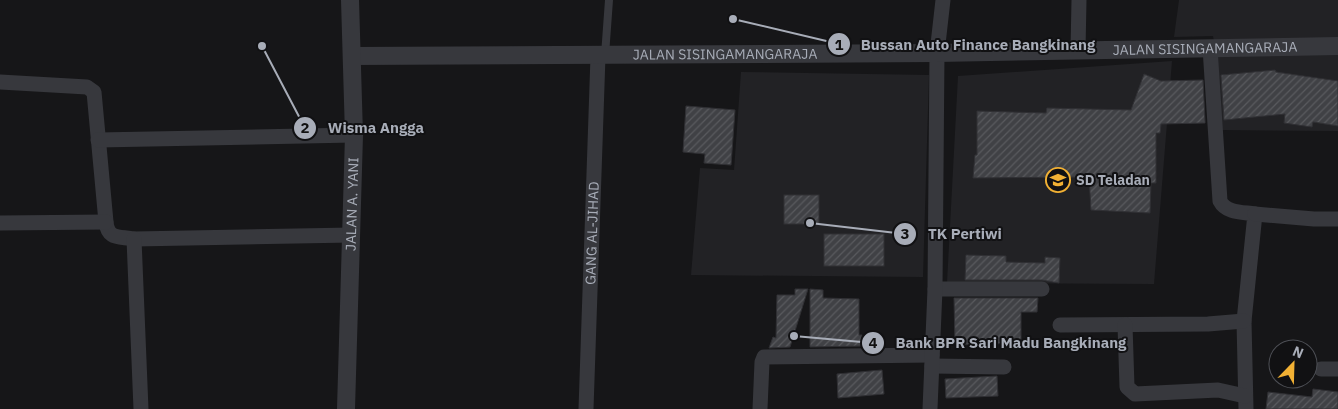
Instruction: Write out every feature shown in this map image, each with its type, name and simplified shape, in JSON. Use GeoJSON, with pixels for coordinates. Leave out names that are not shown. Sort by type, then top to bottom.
{"type":"FeatureCollection","features":[{"type":"Feature","properties":{"kind":"street","name":"JALAN A. YANI"},"geometry":{"type":"LineString","coordinates":[[346,409],[354,135],[350,0]]}},
{"type":"Feature","properties":{"kind":"street"},"geometry":{"type":"LineString","coordinates":[[930,409],[935,289],[938,53],[943,0]]}},
{"type":"Feature","properties":{"kind":"street"},"geometry":{"type":"LineString","coordinates":[[1078,0],[1078,50]]}},
{"type":"Feature","properties":{"kind":"street","name":"JALAN SISINGAMANGARAJA"},"geometry":{"type":"LineString","coordinates":[[353,56],[938,53],[1338,46]]}},
{"type":"Feature","properties":{"kind":"street"},"geometry":{"type":"LineString","coordinates":[[1210,48],[1220,201],[1222,206],[1254,214],[1338,219]]}},
{"type":"Feature","properties":{"kind":"street","name":"GANG AL-JIHAD"},"geometry":{"type":"LineString","coordinates":[[586,409],[602,56]]}},
{"type":"Feature","properties":{"kind":"street"},"geometry":{"type":"LineString","coordinates":[[0,82],[86,87],[94,92],[107,231],[111,235],[134,239],[352,235]]}},
{"type":"Feature","properties":{"kind":"street"},"geometry":{"type":"LineString","coordinates":[[98,140],[354,135]]}},
{"type":"Feature","properties":{"kind":"street"},"geometry":{"type":"LineString","coordinates":[[1125,325],[1128,387],[1135,394],[1218,390],[1246,403],[1244,321],[1254,214]]}},
{"type":"Feature","properties":{"kind":"street"},"geometry":{"type":"LineString","coordinates":[[0,223],[106,222]]}},
{"type":"Feature","properties":{"kind":"street"},"geometry":{"type":"LineString","coordinates":[[134,239],[141,409]]}},
{"type":"Feature","properties":{"kind":"street"},"geometry":{"type":"LineString","coordinates":[[935,289],[1042,289]]}},
{"type":"Feature","properties":{"kind":"street"},"geometry":{"type":"LineString","coordinates":[[1060,325],[1208,324],[1244,321]]}},
{"type":"Feature","properties":{"kind":"street"},"geometry":{"type":"LineString","coordinates":[[760,409],[762,362],[764,357],[932,361],[1004,367]]}},
{"type":"Feature","properties":{"kind":"street"},"geometry":{"type":"LineString","coordinates":[[1321,369],[1338,369]]}},
{"type":"Feature","properties":{"kind":"lane"},"geometry":{"type":"LineString","coordinates":[[602,56],[609,0]]}},
{"type":"Feature","properties":{"kind":"shaded area"},"geometry":{"type":"Polygon","coordinates":[[[1179,0],[1338,0],[1338,131],[1221,130],[1217,60],[1213,36],[1174,37],[1179,0]]]}},
{"type":"Feature","properties":{"kind":"shaded area","name":"SD Teladan"},"geometry":{"type":"Polygon","coordinates":[[[1172,61],[1154,284],[947,283],[958,76],[1172,61]]]}},
{"type":"Feature","properties":{"kind":"shaded area"},"geometry":{"type":"Polygon","coordinates":[[[741,72],[929,75],[923,277],[691,275],[700,168],[734,170],[741,72]]]}},
{"type":"Feature","properties":{"kind":"building"},"geometry":{"type":"Polygon","coordinates":[[[1275,70],[1276,72],[1338,81],[1338,126],[1313,122],[1312,127],[1284,123],[1285,114],[1224,120],[1221,75],[1275,70]]]}},
{"type":"Feature","properties":{"kind":"building"},"geometry":{"type":"Polygon","coordinates":[[[1144,74],[1161,81],[1203,80],[1205,121],[1205,123],[1161,124],[1160,133],[1156,133],[1156,183],[1151,183],[1150,213],[1091,210],[1089,177],[973,178],[975,155],[977,155],[977,111],[1046,113],[1047,108],[1131,110],[1144,74]]]}},
{"type":"Feature","properties":{"kind":"building"},"geometry":{"type":"Polygon","coordinates":[[[686,106],[735,110],[731,165],[704,163],[705,154],[683,152],[686,106]]]}},
{"type":"Feature","properties":{"kind":"building"},"geometry":{"type":"Polygon","coordinates":[[[784,195],[819,195],[819,224],[784,224],[784,195]]]}},
{"type":"Feature","properties":{"kind":"building"},"geometry":{"type":"Polygon","coordinates":[[[824,234],[884,234],[884,266],[824,266],[824,234]]]}},
{"type":"Feature","properties":{"kind":"building"},"geometry":{"type":"Polygon","coordinates":[[[966,255],[1006,256],[1006,262],[1045,263],[1045,257],[1060,258],[1059,283],[1042,280],[965,280],[966,255]]]}},
{"type":"Feature","properties":{"kind":"building"},"geometry":{"type":"Polygon","coordinates":[[[795,289],[808,289],[790,347],[769,348],[773,337],[776,338],[777,295],[795,295],[795,289]]]}},
{"type":"Feature","properties":{"kind":"building"},"geometry":{"type":"Polygon","coordinates":[[[810,289],[823,290],[823,298],[859,299],[859,335],[862,335],[862,346],[810,347],[810,289]]]}},
{"type":"Feature","properties":{"kind":"building"},"geometry":{"type":"Polygon","coordinates":[[[954,298],[1038,298],[1037,312],[1021,312],[1021,343],[955,345],[954,298]]]}},
{"type":"Feature","properties":{"kind":"building"},"geometry":{"type":"Polygon","coordinates":[[[882,370],[884,394],[838,398],[837,374],[882,370]]]}},
{"type":"Feature","properties":{"kind":"building"},"geometry":{"type":"Polygon","coordinates":[[[997,376],[998,396],[946,398],[945,379],[997,376]]]}},
{"type":"Feature","properties":{"kind":"building"},"geometry":{"type":"Polygon","coordinates":[[[1313,389],[1338,392],[1338,409],[1266,409],[1268,392],[1312,397],[1313,389]]]}},
{"type":"Feature","properties":{"kind":"place","name":"Bussan Auto Finance Bangkinang"},"geometry":{"type":"Point","coordinates":[733,19]}},
{"type":"Feature","properties":{"kind":"place","name":"Wisma Angga"},"geometry":{"type":"Point","coordinates":[262,46]}},
{"type":"Feature","properties":{"kind":"place","name":"SD Teladan"},"geometry":{"type":"Point","coordinates":[1058,180]}},
{"type":"Feature","properties":{"kind":"place","name":"TK Pertiwi"},"geometry":{"type":"Point","coordinates":[810,223]}},
{"type":"Feature","properties":{"kind":"place","name":"Bank BPR Sari Madu Bangkinang"},"geometry":{"type":"Point","coordinates":[794,336]}}]}
